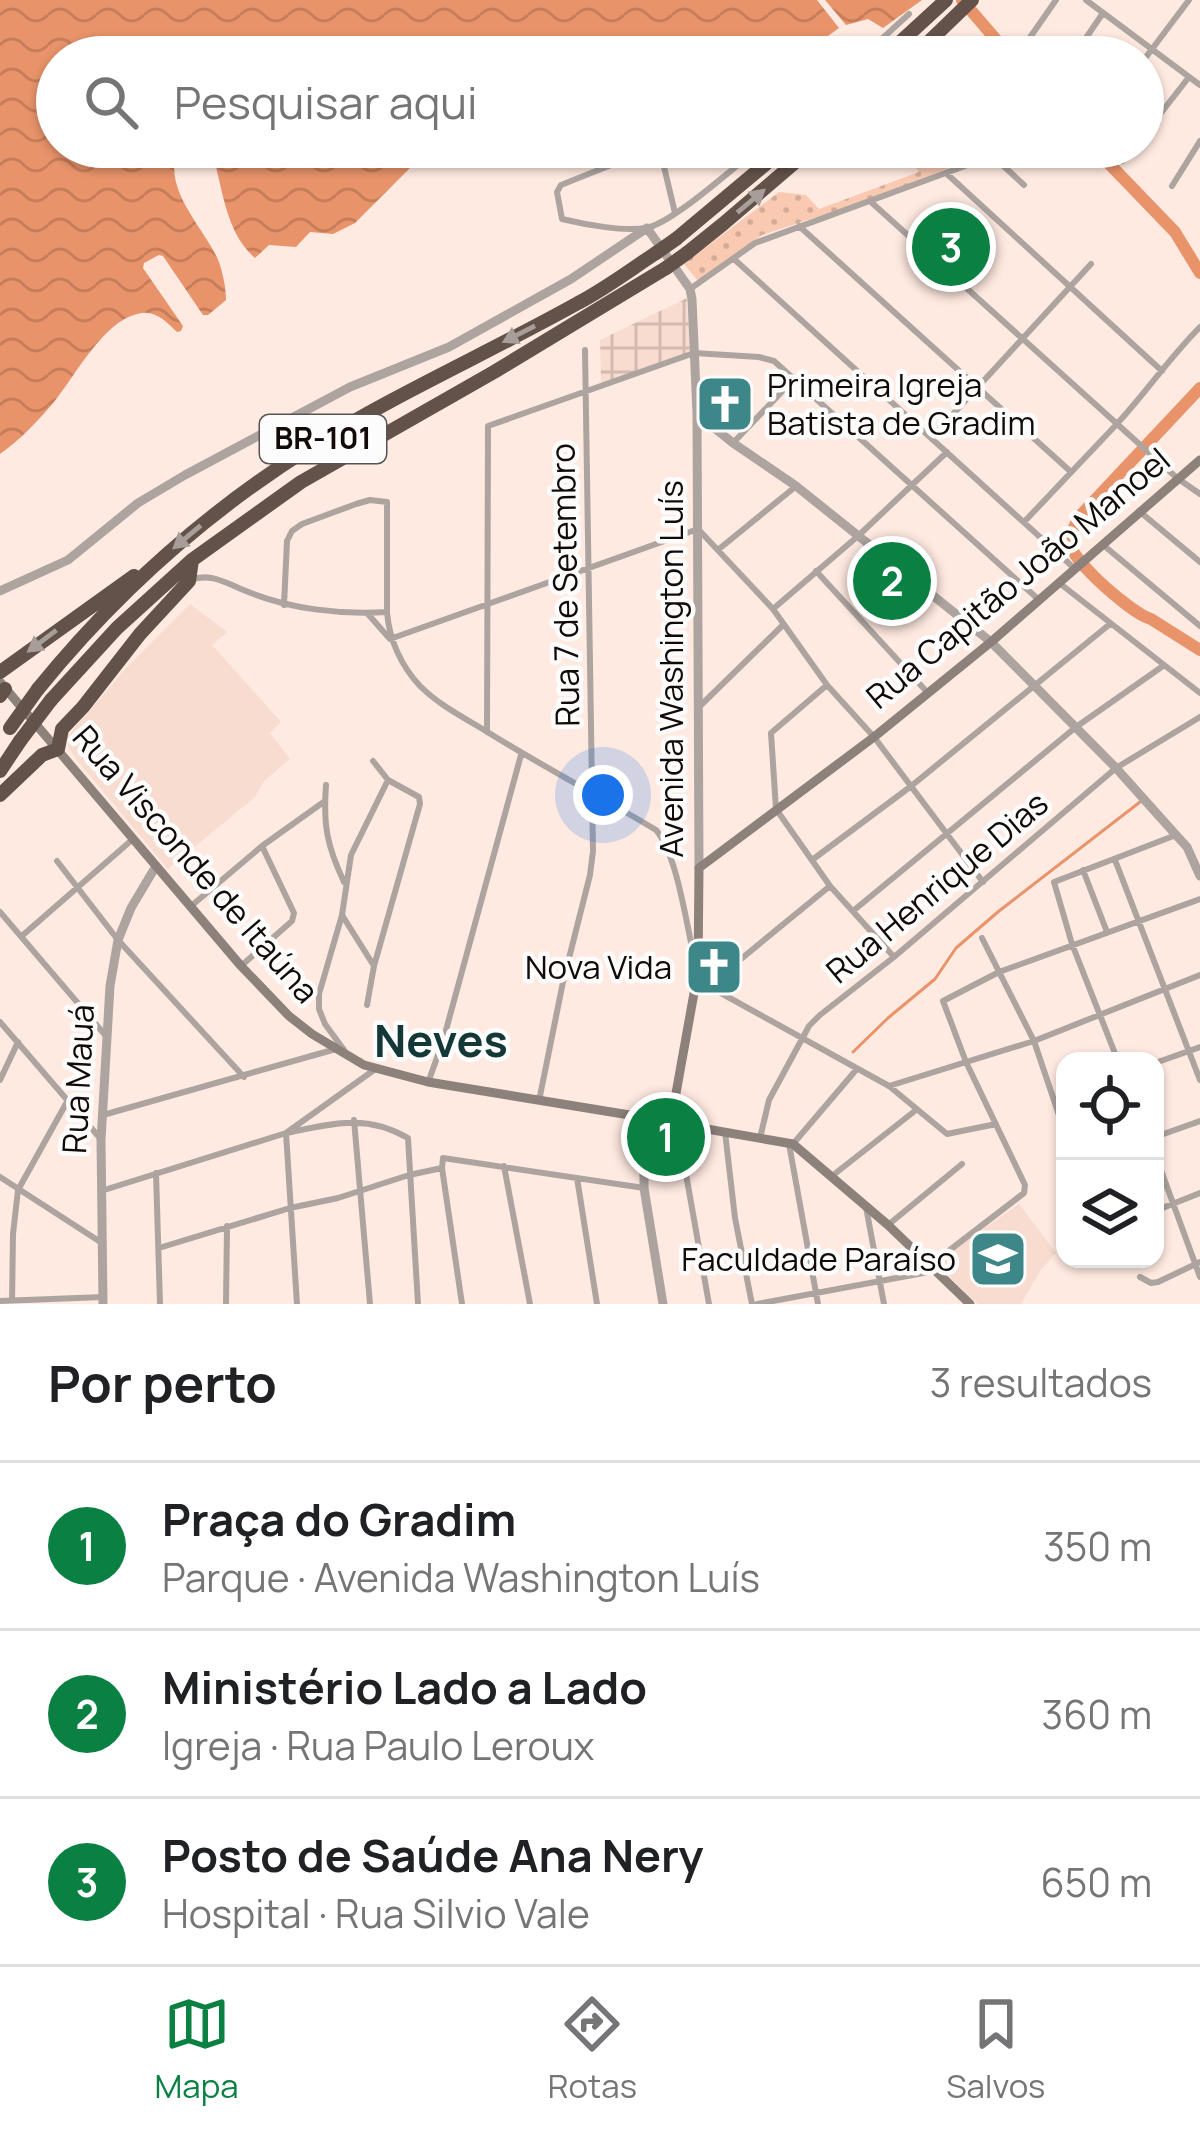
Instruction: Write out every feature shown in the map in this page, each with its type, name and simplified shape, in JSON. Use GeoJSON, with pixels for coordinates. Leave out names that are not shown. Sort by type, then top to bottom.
{"type":"FeatureCollection","features":[{"type":"Feature","properties":{"kind":"highway"},"geometry":{"type":"LineString","coordinates":[[935,36],[972,0]]}},
{"type":"Feature","properties":{"kind":"highway"},"geometry":{"type":"LineString","coordinates":[[907,36],[945,1]]}},
{"type":"Feature","properties":{"kind":"highway","name":"BR-101"},"geometry":{"type":"LineString","coordinates":[[0,772],[38,689],[67,653],[154,565],[248,489],[315,444],[422,384],[582,302],[656,254],[761,168]]}},
{"type":"Feature","properties":{"kind":"highway","name":"BR-101"},"geometry":{"type":"LineString","coordinates":[[0,742],[15,735],[51,700],[117,628],[301,482],[666,268],[788,168]]}},
{"type":"Feature","properties":{"kind":"highway"},"geometry":{"type":"LineString","coordinates":[[41,755],[46,733],[62,729],[83,707],[203,564]]}},
{"type":"Feature","properties":{"kind":"highway"},"geometry":{"type":"LineString","coordinates":[[0,672],[154,565]]}},
{"type":"Feature","properties":{"kind":"highway"},"geometry":{"type":"LineString","coordinates":[[0,795],[41,755],[58,749],[62,729]]}},
{"type":"Feature","properties":{"kind":"main road","name":"Rua Capitão João Manoel"},"geometry":{"type":"LineString","coordinates":[[699,868],[991,642],[1200,460]]}},
{"type":"Feature","properties":{"kind":"main road","name":"Rua Visconde de Itaúna"},"geometry":{"type":"LineString","coordinates":[[2,689],[46,733],[241,966],[289,1016],[336,1049],[377,1068],[428,1082],[684,1125]]}},
{"type":"Feature","properties":{"kind":"main road","name":"Avenida Washington Luís"},"geometry":{"type":"LineString","coordinates":[[671,1121],[701,979],[699,868]]}},
{"type":"Feature","properties":{"kind":"main road"},"geometry":{"type":"LineString","coordinates":[[618,1112],[644,1147],[684,1144],[700,1128]]}},
{"type":"Feature","properties":{"kind":"main road"},"geometry":{"type":"LineString","coordinates":[[638,1134],[648,1118]]}},
{"type":"Feature","properties":{"kind":"main road"},"geometry":{"type":"LineString","coordinates":[[684,1125],[791,1144],[866,1205],[970,1304]]}},
{"type":"Feature","properties":{"kind":"main road"},"geometry":{"type":"LineString","coordinates":[[684,1125],[689,1133],[684,1144]]}},
{"type":"Feature","properties":{"kind":"street"},"geometry":{"type":"LineString","coordinates":[[1031,36],[1056,0]]}},
{"type":"Feature","properties":{"kind":"street"},"geometry":{"type":"LineString","coordinates":[[1086,0],[1133,36]]}},
{"type":"Feature","properties":{"kind":"street"},"geometry":{"type":"LineString","coordinates":[[1162,36],[1189,0]]}},
{"type":"Feature","properties":{"kind":"street"},"geometry":{"type":"LineString","coordinates":[[1087,36],[1103,13]]}},
{"type":"Feature","properties":{"kind":"street"},"geometry":{"type":"LineString","coordinates":[[885,36],[909,14]]}},
{"type":"Feature","properties":{"kind":"street"},"geometry":{"type":"LineString","coordinates":[[1164,59],[1200,85]]}},
{"type":"Feature","properties":{"kind":"street"},"geometry":{"type":"LineString","coordinates":[[1164,109],[1189,77]]}},
{"type":"Feature","properties":{"kind":"street"},"geometry":{"type":"LineString","coordinates":[[1172,186],[1200,141]]}},
{"type":"Feature","properties":{"kind":"street"},"geometry":{"type":"LineString","coordinates":[[603,168],[561,185],[556,192],[560,215],[565,220],[647,228],[690,289],[755,243],[964,168]]}},
{"type":"Feature","properties":{"kind":"street"},"geometry":{"type":"LineString","coordinates":[[667,168],[675,213]]}},
{"type":"Feature","properties":{"kind":"street"},"geometry":{"type":"LineString","coordinates":[[0,591],[68,560],[138,503],[185,475],[350,387],[449,347],[571,279],[675,213],[734,168]]}},
{"type":"Feature","properties":{"kind":"street"},"geometry":{"type":"LineString","coordinates":[[1005,168],[1024,185]]}},
{"type":"Feature","properties":{"kind":"street"},"geometry":{"type":"LineString","coordinates":[[947,175],[1162,371]]}},
{"type":"Feature","properties":{"kind":"street"},"geometry":{"type":"LineString","coordinates":[[871,202],[1200,494]]}},
{"type":"Feature","properties":{"kind":"street"},"geometry":{"type":"LineString","coordinates":[[799,226],[1070,471]]}},
{"type":"Feature","properties":{"kind":"street"},"geometry":{"type":"LineString","coordinates":[[734,260],[1025,521],[1080,563]]}},
{"type":"Feature","properties":{"kind":"street"},"geometry":{"type":"LineString","coordinates":[[932,437],[1091,264]]}},
{"type":"Feature","properties":{"kind":"street","name":"Avenida Washington Luís"},"geometry":{"type":"LineString","coordinates":[[690,289],[698,414],[699,868]]}},
{"type":"Feature","properties":{"kind":"street"},"geometry":{"type":"LineString","coordinates":[[1025,521],[1200,327]]}},
{"type":"Feature","properties":{"kind":"street","name":"Rua 7 de Setembro"},"geometry":{"type":"LineString","coordinates":[[539,1101],[593,851],[585,350]]}},
{"type":"Feature","properties":{"kind":"street"},"geometry":{"type":"LineString","coordinates":[[487,732],[488,425],[694,353],[768,358],[780,365],[1038,599]]}},
{"type":"Feature","properties":{"kind":"street"},"geometry":{"type":"LineString","coordinates":[[733,443],[793,380]]}},
{"type":"Feature","properties":{"kind":"street"},"geometry":{"type":"LineString","coordinates":[[698,414],[991,642],[1176,835],[1200,876]]}},
{"type":"Feature","properties":{"kind":"street"},"geometry":{"type":"LineString","coordinates":[[773,609],[947,452]]}},
{"type":"Feature","properties":{"kind":"street"},"geometry":{"type":"LineString","coordinates":[[718,549],[796,486]]}},
{"type":"Feature","properties":{"kind":"street"},"geometry":{"type":"LineString","coordinates":[[284,605],[287,541],[292,531],[356,504],[387,502],[391,639]]}},
{"type":"Feature","properties":{"kind":"street"},"geometry":{"type":"LineString","coordinates":[[1138,511],[1200,562]]}},
{"type":"Feature","properties":{"kind":"street"},"geometry":{"type":"LineString","coordinates":[[391,639],[698,529],[773,609],[826,685],[874,737],[983,882]]}},
{"type":"Feature","properties":{"kind":"street"},"geometry":{"type":"LineString","coordinates":[[1102,544],[1200,626]]}},
{"type":"Feature","properties":{"kind":"street"},"geometry":{"type":"LineString","coordinates":[[203,564],[284,605],[387,612]]}},
{"type":"Feature","properties":{"kind":"street"},"geometry":{"type":"LineString","coordinates":[[816,571],[928,693]]}},
{"type":"Feature","properties":{"kind":"street"},"geometry":{"type":"LineString","coordinates":[[1058,583],[1200,693]]}},
{"type":"Feature","properties":{"kind":"street"},"geometry":{"type":"LineString","coordinates":[[367,614],[391,639],[416,682],[437,702],[656,830],[672,864],[701,979],[889,1086],[947,1134],[995,1124]]}},
{"type":"Feature","properties":{"kind":"street"},"geometry":{"type":"LineString","coordinates":[[812,860],[910,787],[1110,624]]}},
{"type":"Feature","properties":{"kind":"street"},"geometry":{"type":"LineString","coordinates":[[697,709],[783,625]]}},
{"type":"Feature","properties":{"kind":"street"},"geometry":{"type":"LineString","coordinates":[[853,911],[1076,727],[1162,665]]}},
{"type":"Feature","properties":{"kind":"street"},"geometry":{"type":"LineString","coordinates":[[826,685],[771,733],[776,809],[830,886],[894,957]]}},
{"type":"Feature","properties":{"kind":"street","name":"Rua Henrique Dias"},"geometry":{"type":"LineString","coordinates":[[760,1138],[769,1100],[809,1026],[820,1015],[1116,768],[1200,717]]}},
{"type":"Feature","properties":{"kind":"street"},"geometry":{"type":"LineString","coordinates":[[428,1082],[521,754]]}},
{"type":"Feature","properties":{"kind":"street"},"geometry":{"type":"LineString","coordinates":[[367,1005],[420,801],[388,780],[373,761]]}},
{"type":"Feature","properties":{"kind":"street"},"geometry":{"type":"LineString","coordinates":[[350,1057],[325,1024],[320,994],[342,915],[351,855],[388,780]]}},
{"type":"Feature","properties":{"kind":"street"},"geometry":{"type":"LineString","coordinates":[[326,785],[325,833],[346,885]]}},
{"type":"Feature","properties":{"kind":"street"},"geometry":{"type":"LineString","coordinates":[[190,907],[325,801]]}},
{"type":"Feature","properties":{"kind":"street"},"geometry":{"type":"LineString","coordinates":[[1115,1052],[1054,886],[1058,879],[1176,835]]}},
{"type":"Feature","properties":{"kind":"street"},"geometry":{"type":"LineString","coordinates":[[22,935],[133,839]]}},
{"type":"Feature","properties":{"kind":"street"},"geometry":{"type":"LineString","coordinates":[[241,966],[292,921],[294,913],[262,846]]}},
{"type":"Feature","properties":{"kind":"street"},"geometry":{"type":"LineString","coordinates":[[1114,859],[1200,1081]]}},
{"type":"Feature","properties":{"kind":"street"},"geometry":{"type":"LineString","coordinates":[[56,861],[118,940],[244,1077]]}},
{"type":"Feature","properties":{"kind":"street","name":"Rua Mauá"},"geometry":{"type":"LineString","coordinates":[[103,1300],[101,1140],[114,957],[131,908],[156,866]]}},
{"type":"Feature","properties":{"kind":"street"},"geometry":{"type":"LineString","coordinates":[[1083,870],[1106,932]]}},
{"type":"Feature","properties":{"kind":"street"},"geometry":{"type":"LineString","coordinates":[[701,979],[830,886]]}},
{"type":"Feature","properties":{"kind":"street"},"geometry":{"type":"LineString","coordinates":[[725,1132],[735,1218],[755,1304],[932,1269],[1024,1193],[1023,1178],[966,1062],[943,1001],[999,973],[1200,898]]}},
{"type":"Feature","properties":{"kind":"street"},"geometry":{"type":"LineString","coordinates":[[0,912],[106,1036]]}},
{"type":"Feature","properties":{"kind":"street"},"geometry":{"type":"LineString","coordinates":[[342,915],[374,966]]}},
{"type":"Feature","properties":{"kind":"street"},"geometry":{"type":"LineString","coordinates":[[982,938],[1034,1041],[1056,1107]]}},
{"type":"Feature","properties":{"kind":"street"},"geometry":{"type":"LineString","coordinates":[[889,1086],[1034,1041],[1200,974]]}},
{"type":"Feature","properties":{"kind":"street"},"geometry":{"type":"LineString","coordinates":[[0,1022],[101,1140]]}},
{"type":"Feature","properties":{"kind":"street"},"geometry":{"type":"LineString","coordinates":[[0,1080],[18,1042]]}},
{"type":"Feature","properties":{"kind":"street"},"geometry":{"type":"LineString","coordinates":[[1164,1060],[1200,1047]]}},
{"type":"Feature","properties":{"kind":"street"},"geometry":{"type":"LineString","coordinates":[[102,1115],[336,1049]]}},
{"type":"Feature","properties":{"kind":"street"},"geometry":{"type":"LineString","coordinates":[[286,1133],[377,1068]]}},
{"type":"Feature","properties":{"kind":"street"},"geometry":{"type":"LineString","coordinates":[[818,1304],[791,1144],[856,1070]]}},
{"type":"Feature","properties":{"kind":"street"},"geometry":{"type":"LineString","coordinates":[[12,1303],[18,1190],[68,1100]]}},
{"type":"Feature","properties":{"kind":"street"},"geometry":{"type":"LineString","coordinates":[[832,1176],[916,1110]]}},
{"type":"Feature","properties":{"kind":"street"},"geometry":{"type":"LineString","coordinates":[[354,1120],[370,1304]]}},
{"type":"Feature","properties":{"kind":"street"},"geometry":{"type":"LineString","coordinates":[[101,1191],[286,1133],[354,1120],[406,1136],[418,1304]]}},
{"type":"Feature","properties":{"kind":"street"},"geometry":{"type":"LineString","coordinates":[[1164,1134],[1200,1120]]}},
{"type":"Feature","properties":{"kind":"street"},"geometry":{"type":"LineString","coordinates":[[286,1133],[297,1304]]}},
{"type":"Feature","properties":{"kind":"street"},"geometry":{"type":"LineString","coordinates":[[684,1144],[710,1304]]}},
{"type":"Feature","properties":{"kind":"street"},"geometry":{"type":"LineString","coordinates":[[644,1147],[644,1188],[663,1304]]}},
{"type":"Feature","properties":{"kind":"street"},"geometry":{"type":"LineString","coordinates":[[462,1304],[442,1168],[445,1157],[644,1188]]}},
{"type":"Feature","properties":{"kind":"street"},"geometry":{"type":"LineString","coordinates":[[1157,1160],[1200,1277]]}},
{"type":"Feature","properties":{"kind":"street"},"geometry":{"type":"LineString","coordinates":[[888,1225],[962,1165]]}},
{"type":"Feature","properties":{"kind":"street"},"geometry":{"type":"LineString","coordinates":[[504,1166],[530,1304]]}},
{"type":"Feature","properties":{"kind":"street"},"geometry":{"type":"LineString","coordinates":[[159,1248],[442,1168]]}},
{"type":"Feature","properties":{"kind":"street"},"geometry":{"type":"LineString","coordinates":[[157,1173],[160,1304]]}},
{"type":"Feature","properties":{"kind":"street"},"geometry":{"type":"LineString","coordinates":[[0,1177],[102,1243]]}},
{"type":"Feature","properties":{"kind":"street"},"geometry":{"type":"LineString","coordinates":[[577,1178],[597,1304]]}},
{"type":"Feature","properties":{"kind":"street"},"geometry":{"type":"LineString","coordinates":[[1164,1208],[1200,1193]]}},
{"type":"Feature","properties":{"kind":"street"},"geometry":{"type":"LineString","coordinates":[[866,1205],[884,1304]]}},
{"type":"Feature","properties":{"kind":"street"},"geometry":{"type":"LineString","coordinates":[[226,1304],[227,1226]]}},
{"type":"Feature","properties":{"kind":"street"},"geometry":{"type":"LineString","coordinates":[[1140,1277],[1158,1282],[1197,1263]]}},
{"type":"Feature","properties":{"kind":"street"},"geometry":{"type":"LineString","coordinates":[[0,1301],[103,1300]]}},
{"type":"Feature","properties":{"kind":"shaded area"},"geometry":{"type":"Polygon","coordinates":[[[916,168],[950,168],[762,235],[698,281],[684,264],[779,192],[806,195],[819,209],[919,172],[916,168]]]}},
{"type":"Feature","properties":{"kind":"shaded area"},"geometry":{"type":"Polygon","coordinates":[[[687,298],[690,352],[601,384],[600,340],[687,298]]]}},
{"type":"Feature","properties":{"kind":"shaded area"},"geometry":{"type":"Polygon","coordinates":[[[190,604],[227,632],[212,645],[281,722],[270,733],[290,759],[263,782],[255,797],[168,869],[75,758],[67,737],[190,604]]]}},
{"type":"Feature","properties":{"kind":"shaded area","name":"Faculdade Paraíso"},"geometry":{"type":"Polygon","coordinates":[[[1019,1204],[1056,1253],[1021,1304],[978,1304],[938,1266],[1019,1204]]]}},
{"type":"Feature","properties":{"kind":"water"},"geometry":{"type":"Polygon","coordinates":[[[0,0],[817,0],[839,28],[828,36],[36,36],[36,168],[174,168],[189,212],[219,262],[226,300],[203,315],[163,256],[144,263],[183,326],[181,331],[149,313],[113,327],[42,416],[0,454],[0,0]]]}},
{"type":"Feature","properties":{"kind":"water"},"geometry":{"type":"Polygon","coordinates":[[[825,0],[922,0],[883,28],[868,19],[846,25],[825,0]]]}},
{"type":"Feature","properties":{"kind":"water"},"geometry":{"type":"Polygon","coordinates":[[[216,168],[410,168],[355,223],[333,234],[310,232],[296,247],[269,245],[255,258],[238,236],[216,168]]]}},
{"type":"Feature","properties":{"kind":"waterway"},"geometry":{"type":"LineString","coordinates":[[962,0],[993,36]]}},
{"type":"Feature","properties":{"kind":"waterway"},"geometry":{"type":"LineString","coordinates":[[1113,168],[1175,232],[1200,273]]}},
{"type":"Feature","properties":{"kind":"waterway"},"geometry":{"type":"LineString","coordinates":[[1200,388],[1079,517],[1070,542],[1083,565],[1119,599],[1200,650]]}},
{"type":"Feature","properties":{"kind":"waterway"},"geometry":{"type":"LineString","coordinates":[[853,1052],[935,979],[956,948],[1140,802]]}},
{"type":"Feature","properties":{"kind":"place","name":"Posto de Saúde Ana Nery"},"geometry":{"type":"Point","coordinates":[951,247]}},
{"type":"Feature","properties":{"kind":"place","name":"Primeira Igreja Batista de Gradim"},"geometry":{"type":"Point","coordinates":[725,404]}},
{"type":"Feature","properties":{"kind":"place","name":"Ministério Lado a Lado"},"geometry":{"type":"Point","coordinates":[892,581]}},
{"type":"Feature","properties":{"kind":"place","name":"Nova Vida"},"geometry":{"type":"Point","coordinates":[714,967]}},
{"type":"Feature","properties":{"kind":"place","name":"Praça do Gradim"},"geometry":{"type":"Point","coordinates":[666,1137]}},
{"type":"Feature","properties":{"kind":"place","name":"Faculdade Paraíso"},"geometry":{"type":"Point","coordinates":[998,1259]}},
{"type":"Feature","properties":{"kind":"district","name":"Neves"},"geometry":{"type":"Point","coordinates":[441,1041]}}]}
